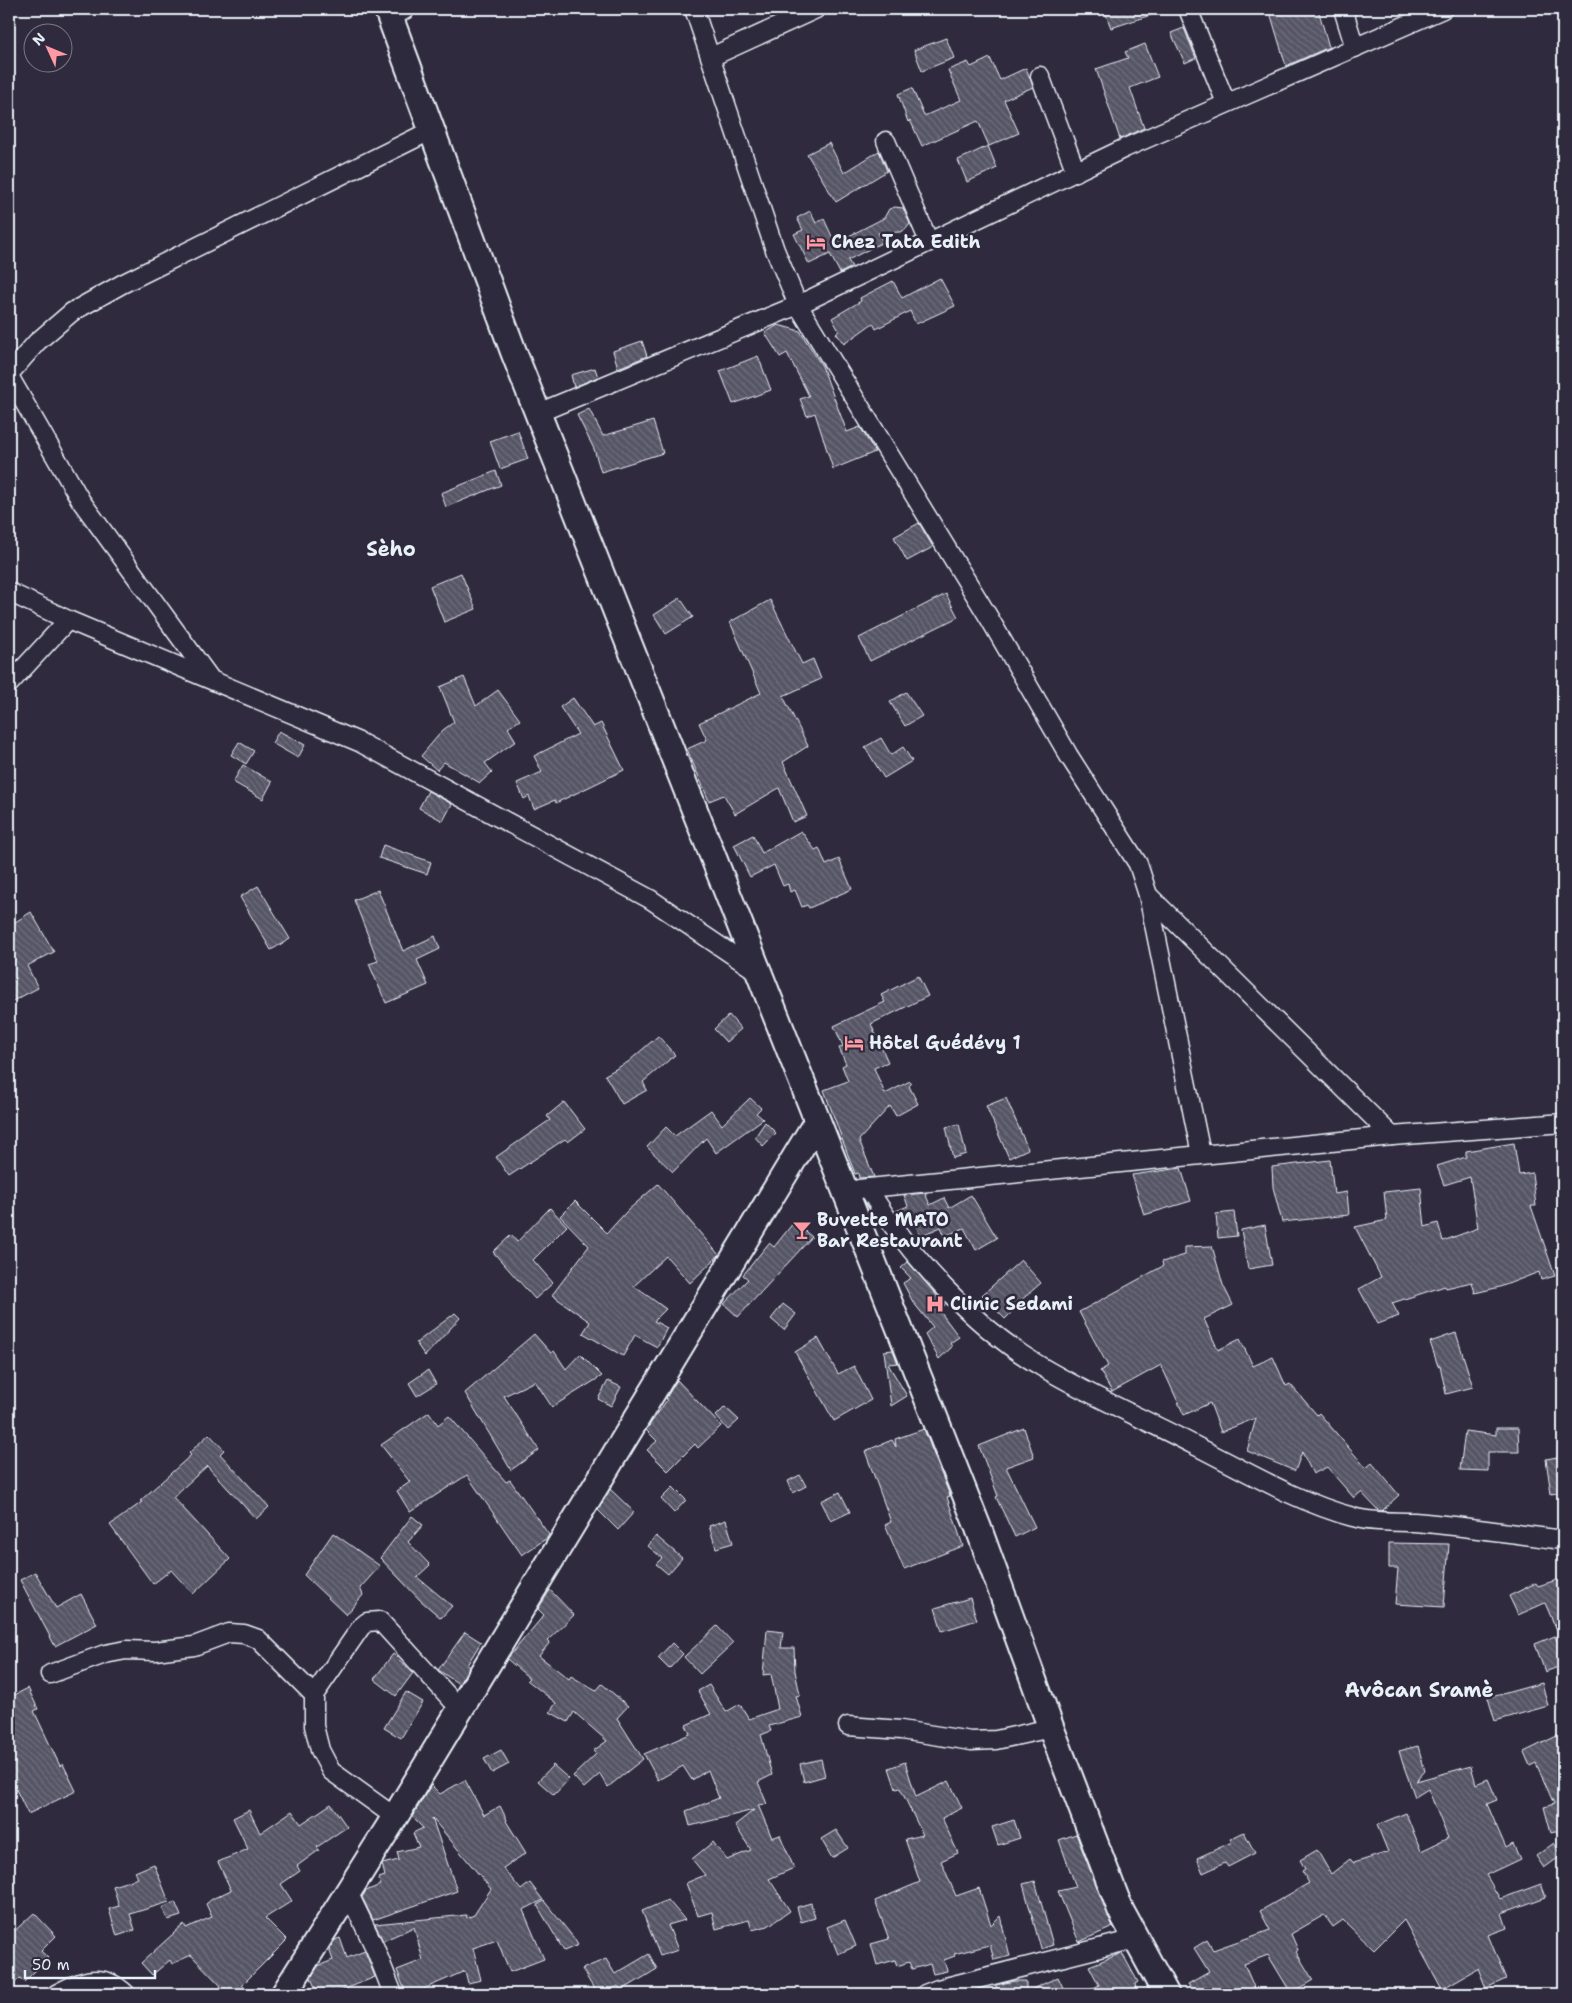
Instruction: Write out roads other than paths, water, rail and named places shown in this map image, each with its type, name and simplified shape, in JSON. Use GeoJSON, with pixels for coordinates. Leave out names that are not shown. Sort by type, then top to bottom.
{"type":"FeatureCollection","features":[{"type":"Feature","properties":{"kind":"main road"},"geometry":{"type":"LineString","coordinates":[[395,12],[430,131],[538,413],[817,1121],[856,1189],[1050,1728],[1121,1911],[1166,1994]]}},
{"type":"Feature","properties":{"kind":"main road"},"geometry":{"type":"LineString","coordinates":[[284,1994],[395,1817],[817,1121]]}},
{"type":"Feature","properties":{"kind":"street"},"geometry":{"type":"LineString","coordinates":[[694,9],[775,250],[798,305],[988,616],[1069,756],[1138,864],[1148,895],[1201,1154]]}},
{"type":"Feature","properties":{"kind":"street"},"geometry":{"type":"LineString","coordinates":[[711,57],[816,9]]}},
{"type":"Feature","properties":{"kind":"street"},"geometry":{"type":"LineString","coordinates":[[1188,9],[1226,103]]}},
{"type":"Feature","properties":{"kind":"street"},"geometry":{"type":"LineString","coordinates":[[1343,9],[1355,48]]}},
{"type":"Feature","properties":{"kind":"street"},"geometry":{"type":"LineString","coordinates":[[538,413],[798,305],[1076,172],[1226,103],[1443,9]]}},
{"type":"Feature","properties":{"kind":"street"},"geometry":{"type":"LineString","coordinates":[[1040,76],[1076,172]]}},
{"type":"Feature","properties":{"kind":"street"},"geometry":{"type":"LineString","coordinates":[[210,678],[81,501],[9,375],[38,342],[72,312],[122,284],[430,131]]}},
{"type":"Feature","properties":{"kind":"street"},"geometry":{"type":"LineString","coordinates":[[886,141],[929,242]]}},
{"type":"Feature","properties":{"kind":"street"},"geometry":{"type":"LineString","coordinates":[[9,592],[68,620],[359,742],[650,900],[758,972]]}},
{"type":"Feature","properties":{"kind":"street"},"geometry":{"type":"LineString","coordinates":[[9,684],[68,620]]}},
{"type":"Feature","properties":{"kind":"street"},"geometry":{"type":"LineString","coordinates":[[1148,895],[1392,1136]]}},
{"type":"Feature","properties":{"kind":"street"},"geometry":{"type":"LineString","coordinates":[[856,1189],[1392,1136],[1563,1123]]}},
{"type":"Feature","properties":{"kind":"street"},"geometry":{"type":"LineString","coordinates":[[856,1189],[886,1218],[908,1247],[971,1313],[1004,1341],[1041,1367],[1230,1464],[1291,1493],[1354,1518],[1414,1522],[1563,1540]]}},
{"type":"Feature","properties":{"kind":"street"},"geometry":{"type":"LineString","coordinates":[[395,1817],[331,1771],[320,1750],[314,1726],[314,1695],[361,1628],[367,1622],[380,1621],[460,1709]]}},
{"type":"Feature","properties":{"kind":"street"},"geometry":{"type":"LineString","coordinates":[[50,1674],[105,1654],[126,1650],[155,1651],[194,1646],[229,1633],[244,1634],[258,1639],[314,1695]]}},
{"type":"Feature","properties":{"kind":"street"},"geometry":{"type":"LineString","coordinates":[[848,1726],[901,1730],[971,1741],[996,1740],[1050,1728]]}},
{"type":"Feature","properties":{"kind":"street"},"geometry":{"type":"LineString","coordinates":[[348,1892],[371,1939],[393,1994]]}},
{"type":"Feature","properties":{"kind":"street"},"geometry":{"type":"LineString","coordinates":[[925,1994],[938,1989],[1135,1939]]}},
{"type":"Feature","properties":{"kind":"street"},"geometry":{"type":"LineString","coordinates":[[56,1994],[87,1979],[102,1980],[121,1989],[126,1994]]}},
{"type":"Feature","properties":{"kind":"place","name":"Chez Tata Edith"},"geometry":{"type":"Point","coordinates":[816,242]}},
{"type":"Feature","properties":{"kind":"place","name":"Hôtel Guédévy 1"},"geometry":{"type":"Point","coordinates":[854,1043]}},
{"type":"Feature","properties":{"kind":"place","name":"Buvette MATO Bar Restaurant"},"geometry":{"type":"Point","coordinates":[802,1230]}},
{"type":"Feature","properties":{"kind":"place","name":"Clinic Sedami"},"geometry":{"type":"Point","coordinates":[935,1304]}},
{"type":"Feature","properties":{"kind":"district","name":"Sèho"},"geometry":{"type":"Point","coordinates":[391,549]}},
{"type":"Feature","properties":{"kind":"district","name":"Avôcan Sramè"},"geometry":{"type":"Point","coordinates":[1419,1690]}}]}
